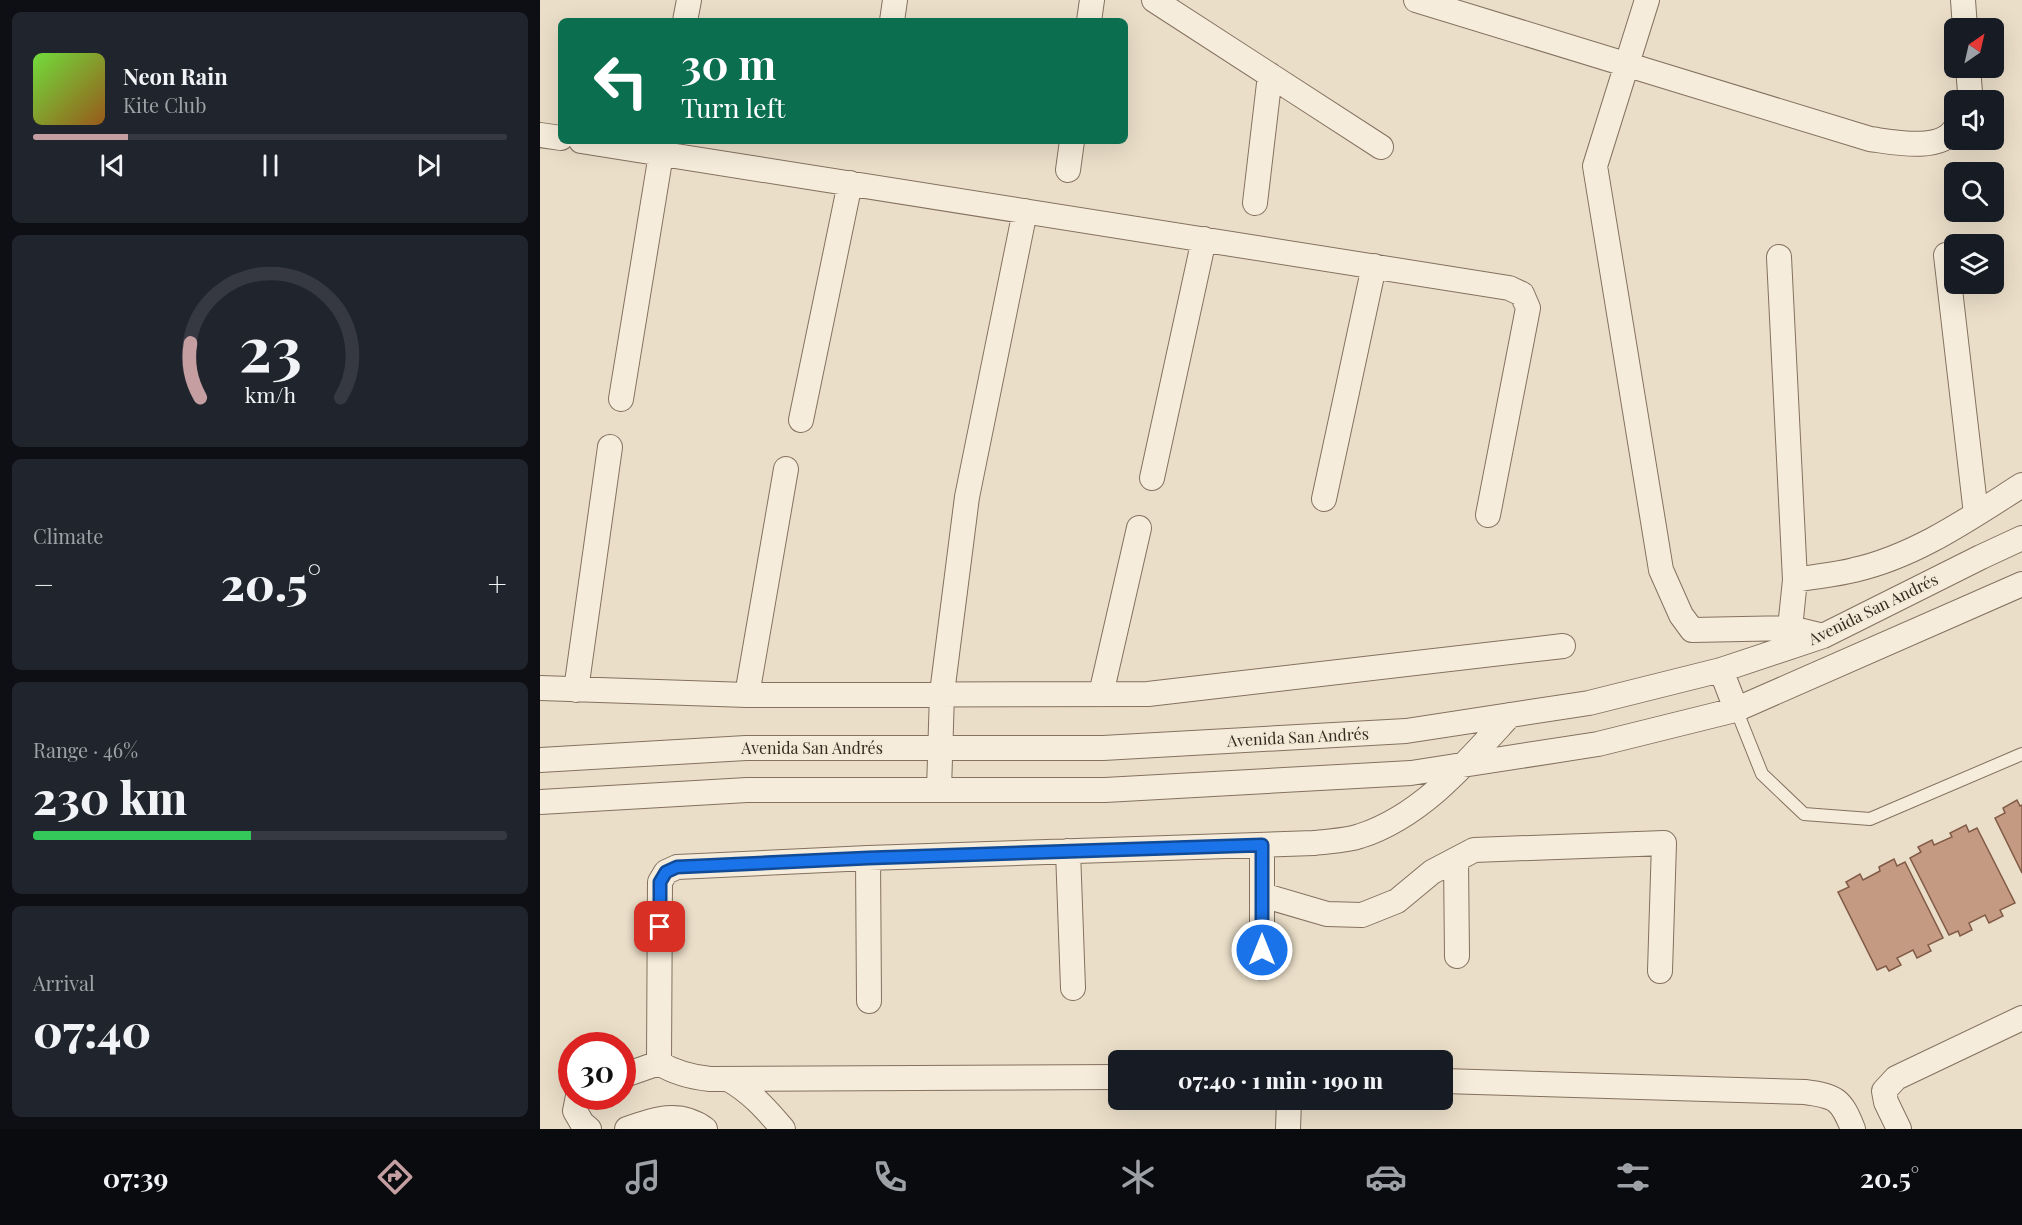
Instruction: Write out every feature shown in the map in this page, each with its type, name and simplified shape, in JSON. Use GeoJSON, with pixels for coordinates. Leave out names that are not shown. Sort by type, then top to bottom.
{"type":"FeatureCollection","features":[{"type":"Feature","properties":{"kind":"street"},"geometry":{"type":"LineString","coordinates":[[686,18],[689,0]]}},
{"type":"Feature","properties":{"kind":"street"},"geometry":{"type":"LineString","coordinates":[[892,18],[895,0]]}},
{"type":"Feature","properties":{"kind":"street"},"geometry":{"type":"LineString","coordinates":[[1089,18],[1092,0]]}},
{"type":"Feature","properties":{"kind":"street"},"geometry":{"type":"LineString","coordinates":[[1154,0],[1381,147]]}},
{"type":"Feature","properties":{"kind":"street"},"geometry":{"type":"LineString","coordinates":[[1416,0],[1870,140],[1928,144],[1944,138]]}},
{"type":"Feature","properties":{"kind":"street"},"geometry":{"type":"LineString","coordinates":[[1647,0],[1595,166],[1661,570],[1681,615],[1692,630],[1790,628],[1823,636]]}},
{"type":"Feature","properties":{"kind":"street"},"geometry":{"type":"LineString","coordinates":[[1963,0],[1964,18]]}},
{"type":"Feature","properties":{"kind":"street"},"geometry":{"type":"LineString","coordinates":[[1255,202],[1270,75]]}},
{"type":"Feature","properties":{"kind":"street"},"geometry":{"type":"LineString","coordinates":[[540,135],[558,138]]}},
{"type":"Feature","properties":{"kind":"street"},"geometry":{"type":"LineString","coordinates":[[599,144],[1509,288],[1522,294],[1528,308],[1488,515]]}},
{"type":"Feature","properties":{"kind":"street"},"geometry":{"type":"LineString","coordinates":[[1068,170],[1072,144]]}},
{"type":"Feature","properties":{"kind":"street"},"geometry":{"type":"LineString","coordinates":[[621,399],[661,154]]}},
{"type":"Feature","properties":{"kind":"street"},"geometry":{"type":"LineString","coordinates":[[801,420],[850,183]]}},
{"type":"Feature","properties":{"kind":"street"},"geometry":{"type":"LineString","coordinates":[[939,790],[942,693],[967,497],[1025,211]]}},
{"type":"Feature","properties":{"kind":"street"},"geometry":{"type":"LineString","coordinates":[[1152,478],[1204,239]]}},
{"type":"Feature","properties":{"kind":"street"},"geometry":{"type":"LineString","coordinates":[[1779,256],[1795,580],[1790,628]]}},
{"type":"Feature","properties":{"kind":"street"},"geometry":{"type":"LineString","coordinates":[[1324,499],[1374,266]]}},
{"type":"Feature","properties":{"kind":"street"},"geometry":{"type":"LineString","coordinates":[[1951,294],[1976,514]]}},
{"type":"Feature","properties":{"kind":"street"},"geometry":{"type":"LineString","coordinates":[[576,690],[610,447]]}},
{"type":"Feature","properties":{"kind":"street"},"geometry":{"type":"LineString","coordinates":[[747,695],[786,469]]}},
{"type":"Feature","properties":{"kind":"street"},"geometry":{"type":"LineString","coordinates":[[1795,580],[1855,570],[1896,556],[1943,534],[2022,485]]}},
{"type":"Feature","properties":{"kind":"street"},"geometry":{"type":"LineString","coordinates":[[1101,694],[1139,528]]}},
{"type":"Feature","properties":{"kind":"street","name":"Avenida San Andrés"},"geometry":{"type":"LineString","coordinates":[[540,760],[746,748],[1103,748],[1407,731],[1589,703],[1721,670],[1823,636],[2022,538]]}},
{"type":"Feature","properties":{"kind":"street"},"geometry":{"type":"LineString","coordinates":[[540,802],[747,789],[1105,790],[1411,773],[1598,744],[1736,709],[2022,585]]}},
{"type":"Feature","properties":{"kind":"street"},"geometry":{"type":"LineString","coordinates":[[540,688],[747,695],[1148,694],[1563,646]]}},
{"type":"Feature","properties":{"kind":"street"},"geometry":{"type":"LineString","coordinates":[[1721,670],[1736,709]]}},
{"type":"Feature","properties":{"kind":"street"},"geometry":{"type":"LineString","coordinates":[[659,1064],[660,882],[666,872],[677,867],[868,858],[1314,843],[1359,836],[1407,815],[1465,764],[1510,715]]}},
{"type":"Feature","properties":{"kind":"street"},"geometry":{"type":"LineString","coordinates":[[1262,895],[1327,914],[1362,915],[1397,901],[1432,872],[1474,850],[1664,843],[1660,971]]}},
{"type":"Feature","properties":{"kind":"street"},"geometry":{"type":"LineString","coordinates":[[1262,845],[1262,968]]}},
{"type":"Feature","properties":{"kind":"street"},"geometry":{"type":"LineString","coordinates":[[1068,851],[1072,988]]}},
{"type":"Feature","properties":{"kind":"street"},"geometry":{"type":"LineString","coordinates":[[868,858],[869,1001]]}},
{"type":"Feature","properties":{"kind":"street"},"geometry":{"type":"LineString","coordinates":[[1456,860],[1457,956]]}},
{"type":"Feature","properties":{"kind":"street"},"geometry":{"type":"LineString","coordinates":[[1899,1129],[1886,1102],[1884,1091],[1896,1078],[2022,1018]]}},
{"type":"Feature","properties":{"kind":"street"},"geometry":{"type":"LineString","coordinates":[[636,1071],[659,1064],[691,1077],[728,1079],[1108,1077]]}},
{"type":"Feature","properties":{"kind":"street"},"geometry":{"type":"LineString","coordinates":[[728,1079],[745,1088],[760,1101],[783,1129]]}},
{"type":"Feature","properties":{"kind":"street"},"geometry":{"type":"LineString","coordinates":[[1453,1081],[1805,1092],[1829,1095],[1845,1108],[1853,1129]]}},
{"type":"Feature","properties":{"kind":"street"},"geometry":{"type":"LineString","coordinates":[[575,1110],[582,1123],[589,1129]]}},
{"type":"Feature","properties":{"kind":"street"},"geometry":{"type":"LineString","coordinates":[[1288,1129],[1289,1110]]}},
{"type":"Feature","properties":{"kind":"street"},"geometry":{"type":"LineString","coordinates":[[627,1129],[675,1116],[705,1129]]}},
{"type":"Feature","properties":{"kind":"lane"},"geometry":{"type":"LineString","coordinates":[[1736,709],[1762,774],[1804,814],[1870,819],[2022,754]]}},
{"type":"Feature","properties":{"kind":"building"},"geometry":{"type":"Polygon","coordinates":[[[2017,800],[2020,806],[2022,805],[2022,873],[1995,818],[2005,813],[2003,808],[2017,800]]]}},
{"type":"Feature","properties":{"kind":"building"},"geometry":{"type":"Polygon","coordinates":[[[1966,825],[1969,832],[1977,828],[2015,903],[2000,910],[2003,916],[1989,923],[1985,915],[1969,923],[1972,930],[1960,936],[1958,931],[1949,935],[1910,858],[1921,852],[1918,847],[1932,840],[1934,845],[1952,837],[1950,833],[1966,825]]]}},
{"type":"Feature","properties":{"kind":"building"},"geometry":{"type":"Polygon","coordinates":[[[1894,859],[1897,866],[1905,862],[1943,938],[1928,945],[1931,951],[1917,958],[1913,950],[1897,958],[1901,965],[1889,971],[1886,966],[1877,970],[1838,892],[1849,887],[1846,882],[1860,874],[1863,880],[1880,871],[1879,867],[1894,859]]]}},
{"type":"Feature","properties":{"kind":"route"},"geometry":{"type":"LineString","coordinates":[[660,927],[660,882],[666,872],[677,867],[868,858],[1262,845],[1262,950]]}}]}
